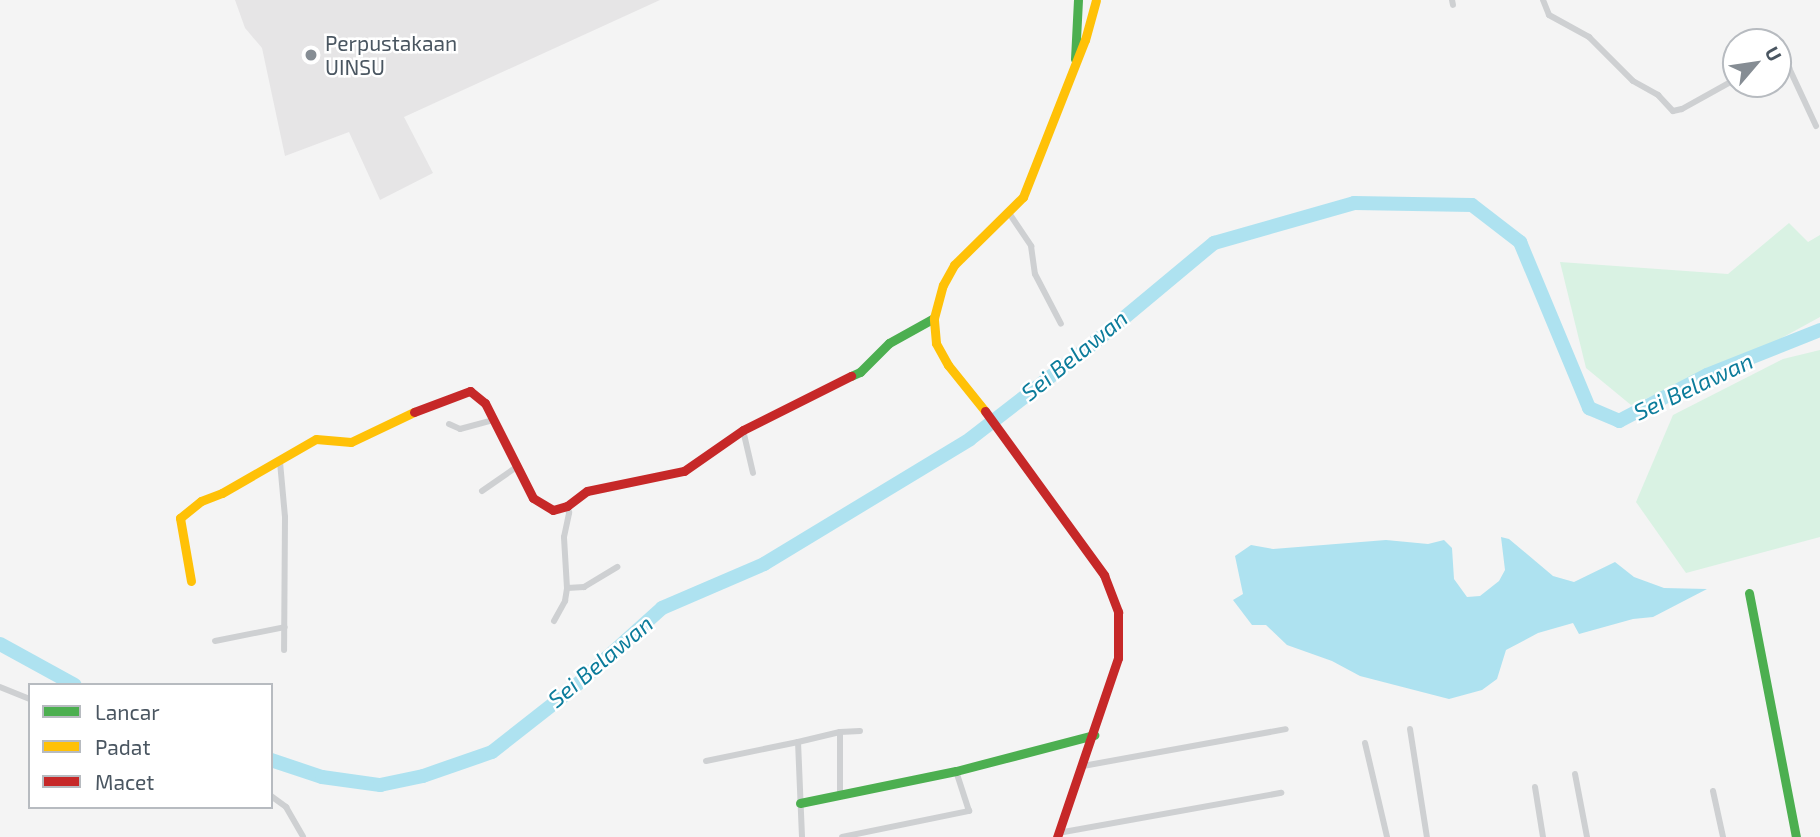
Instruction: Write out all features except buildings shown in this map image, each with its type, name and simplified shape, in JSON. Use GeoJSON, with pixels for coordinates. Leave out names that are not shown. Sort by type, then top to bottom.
{"type":"FeatureCollection","features":[{"type":"Feature","properties":{"kind":"street"},"geometry":{"type":"LineString","coordinates":[[1075,59],[1078,0]]}},
{"type":"Feature","properties":{"kind":"street"},"geometry":{"type":"LineString","coordinates":[[1058,835],[1118,658],[1118,612],[1104,575],[1016,451],[939,350],[934,318],[943,285],[954,265],[1009,213],[1027,188],[1075,59],[1085,40],[1096,0]]}},
{"type":"Feature","properties":{"kind":"street"},"geometry":{"type":"LineString","coordinates":[[1543,0],[1549,15],[1589,37],[1633,81],[1658,95],[1673,111],[1682,109],[1722,87]]}},
{"type":"Feature","properties":{"kind":"street"},"geometry":{"type":"LineString","coordinates":[[1792,75],[1816,127]]}},
{"type":"Feature","properties":{"kind":"street"},"geometry":{"type":"LineString","coordinates":[[1009,213],[1031,246],[1035,274],[1061,324]]}},
{"type":"Feature","properties":{"kind":"street"},"geometry":{"type":"LineString","coordinates":[[191,581],[180,519],[201,501],[280,462],[316,439],[351,442],[368,437],[460,393],[475,393],[494,420],[540,505],[553,510],[567,506],[586,491],[680,474],[743,430],[860,372],[889,343],[934,318]]}},
{"type":"Feature","properties":{"kind":"street"},"geometry":{"type":"LineString","coordinates":[[449,424],[460,429],[494,420]]}},
{"type":"Feature","properties":{"kind":"street"},"geometry":{"type":"LineString","coordinates":[[743,430],[753,473]]}},
{"type":"Feature","properties":{"kind":"street"},"geometry":{"type":"LineString","coordinates":[[280,462],[285,517],[284,650]]}},
{"type":"Feature","properties":{"kind":"street"},"geometry":{"type":"LineString","coordinates":[[482,491],[518,466]]}},
{"type":"Feature","properties":{"kind":"street"},"geometry":{"type":"LineString","coordinates":[[554,621],[565,601],[567,588],[564,537],[569,513],[567,506]]}},
{"type":"Feature","properties":{"kind":"street"},"geometry":{"type":"LineString","coordinates":[[567,588],[583,587],[617,567]]}},
{"type":"Feature","properties":{"kind":"street"},"geometry":{"type":"LineString","coordinates":[[1749,593],[1796,837]]}},
{"type":"Feature","properties":{"kind":"street"},"geometry":{"type":"LineString","coordinates":[[215,641],[285,627]]}},
{"type":"Feature","properties":{"kind":"street"},"geometry":{"type":"LineString","coordinates":[[0,687],[28,698]]}},
{"type":"Feature","properties":{"kind":"street"},"geometry":{"type":"LineString","coordinates":[[1083,766],[1286,729]]}},
{"type":"Feature","properties":{"kind":"street"},"geometry":{"type":"LineString","coordinates":[[1410,729],[1427,837]]}},
{"type":"Feature","properties":{"kind":"street"},"geometry":{"type":"LineString","coordinates":[[706,761],[840,732],[860,731]]}},
{"type":"Feature","properties":{"kind":"street"},"geometry":{"type":"LineString","coordinates":[[840,732],[840,794]]}},
{"type":"Feature","properties":{"kind":"street"},"geometry":{"type":"LineString","coordinates":[[800,803],[957,771],[1094,735]]}},
{"type":"Feature","properties":{"kind":"street"},"geometry":{"type":"LineString","coordinates":[[798,742],[802,837]]}},
{"type":"Feature","properties":{"kind":"street"},"geometry":{"type":"LineString","coordinates":[[1365,743],[1387,837]]}},
{"type":"Feature","properties":{"kind":"street"},"geometry":{"type":"LineString","coordinates":[[842,837],[969,811],[957,771]]}},
{"type":"Feature","properties":{"kind":"street"},"geometry":{"type":"LineString","coordinates":[[1575,774],[1587,837]]}},
{"type":"Feature","properties":{"kind":"street"},"geometry":{"type":"LineString","coordinates":[[1535,787],[1543,837]]}},
{"type":"Feature","properties":{"kind":"street"},"geometry":{"type":"LineString","coordinates":[[1713,791],[1723,837]]}},
{"type":"Feature","properties":{"kind":"street"},"geometry":{"type":"LineString","coordinates":[[1058,835],[1281,793]]}},
{"type":"Feature","properties":{"kind":"street"},"geometry":{"type":"LineString","coordinates":[[273,797],[286,807],[303,837]]}},
{"type":"Feature","properties":{"kind":"shaded area"},"geometry":{"type":"Polygon","coordinates":[[[235,0],[660,0],[404,117],[433,173],[380,200],[349,132],[285,156],[262,48],[245,28],[235,0]]]}},
{"type":"Feature","properties":{"kind":"green space"},"geometry":{"type":"Polygon","coordinates":[[[1789,223],[1808,242],[1820,235],[1820,317],[1754,353],[1631,405],[1586,368],[1560,262],[1728,274],[1789,223]]]}},
{"type":"Feature","properties":{"kind":"green space"},"geometry":{"type":"Polygon","coordinates":[[[1820,350],[1820,537],[1686,573],[1636,502],[1673,415],[1783,359],[1820,350]]]}},
{"type":"Feature","properties":{"kind":"water"},"geometry":{"type":"Polygon","coordinates":[[[1501,537],[1509,539],[1553,576],[1574,582],[1615,562],[1634,577],[1664,588],[1707,589],[1653,617],[1633,619],[1579,634],[1573,623],[1538,633],[1506,650],[1497,679],[1482,690],[1449,699],[1360,676],[1332,661],[1287,645],[1266,625],[1252,625],[1233,600],[1243,594],[1235,556],[1251,545],[1273,549],[1386,540],[1428,544],[1444,540],[1452,548],[1454,579],[1467,597],[1480,596],[1499,581],[1505,570],[1501,537]]]}},
{"type":"Feature","properties":{"kind":"waterway","name":"Sei Belawan"},"geometry":{"type":"LineString","coordinates":[[273,761],[322,777],[380,785],[423,776],[492,752],[571,690],[662,608],[764,564],[970,439],[1095,342],[1214,243],[1354,203],[1472,205],[1520,242],[1589,408],[1619,421],[1707,375],[1820,330]]}},
{"type":"Feature","properties":{"kind":"waterway","name":"Sei Belawan"},"geometry":{"type":"LineString","coordinates":[[0,644],[71,683]]}},
{"type":"Feature","properties":{"kind":"traffic: fast"},"geometry":{"type":"LineString","coordinates":[[1075,59],[1078,0]]}},
{"type":"Feature","properties":{"kind":"traffic: fast"},"geometry":{"type":"LineString","coordinates":[[851,376],[860,372],[889,343],[934,318]]}},
{"type":"Feature","properties":{"kind":"traffic: fast"},"geometry":{"type":"LineString","coordinates":[[1749,593],[1796,837]]}},
{"type":"Feature","properties":{"kind":"traffic: fast"},"geometry":{"type":"LineString","coordinates":[[800,803],[956,771],[1094,735]]}},
{"type":"Feature","properties":{"kind":"traffic: slow"},"geometry":{"type":"LineString","coordinates":[[985,411],[948,365],[936,343],[934,318],[943,285],[954,265],[1023,197],[1085,40],[1096,0]]}},
{"type":"Feature","properties":{"kind":"traffic: slow"},"geometry":{"type":"LineString","coordinates":[[191,581],[180,518],[201,501],[222,493],[316,439],[351,442],[414,412]]}},
{"type":"Feature","properties":{"kind":"traffic: jam"},"geometry":{"type":"LineString","coordinates":[[414,412],[470,391],[485,403],[533,498],[553,510],[567,506],[587,491],[684,471],[743,430],[851,376]]}},
{"type":"Feature","properties":{"kind":"traffic: jam"},"geometry":{"type":"LineString","coordinates":[[985,411],[1104,575],[1118,612],[1118,658],[1057,837]]}},
{"type":"Feature","properties":{"kind":"place","name":"Perpustakaan UINSU"},"geometry":{"type":"Point","coordinates":[311,55]}}]}
